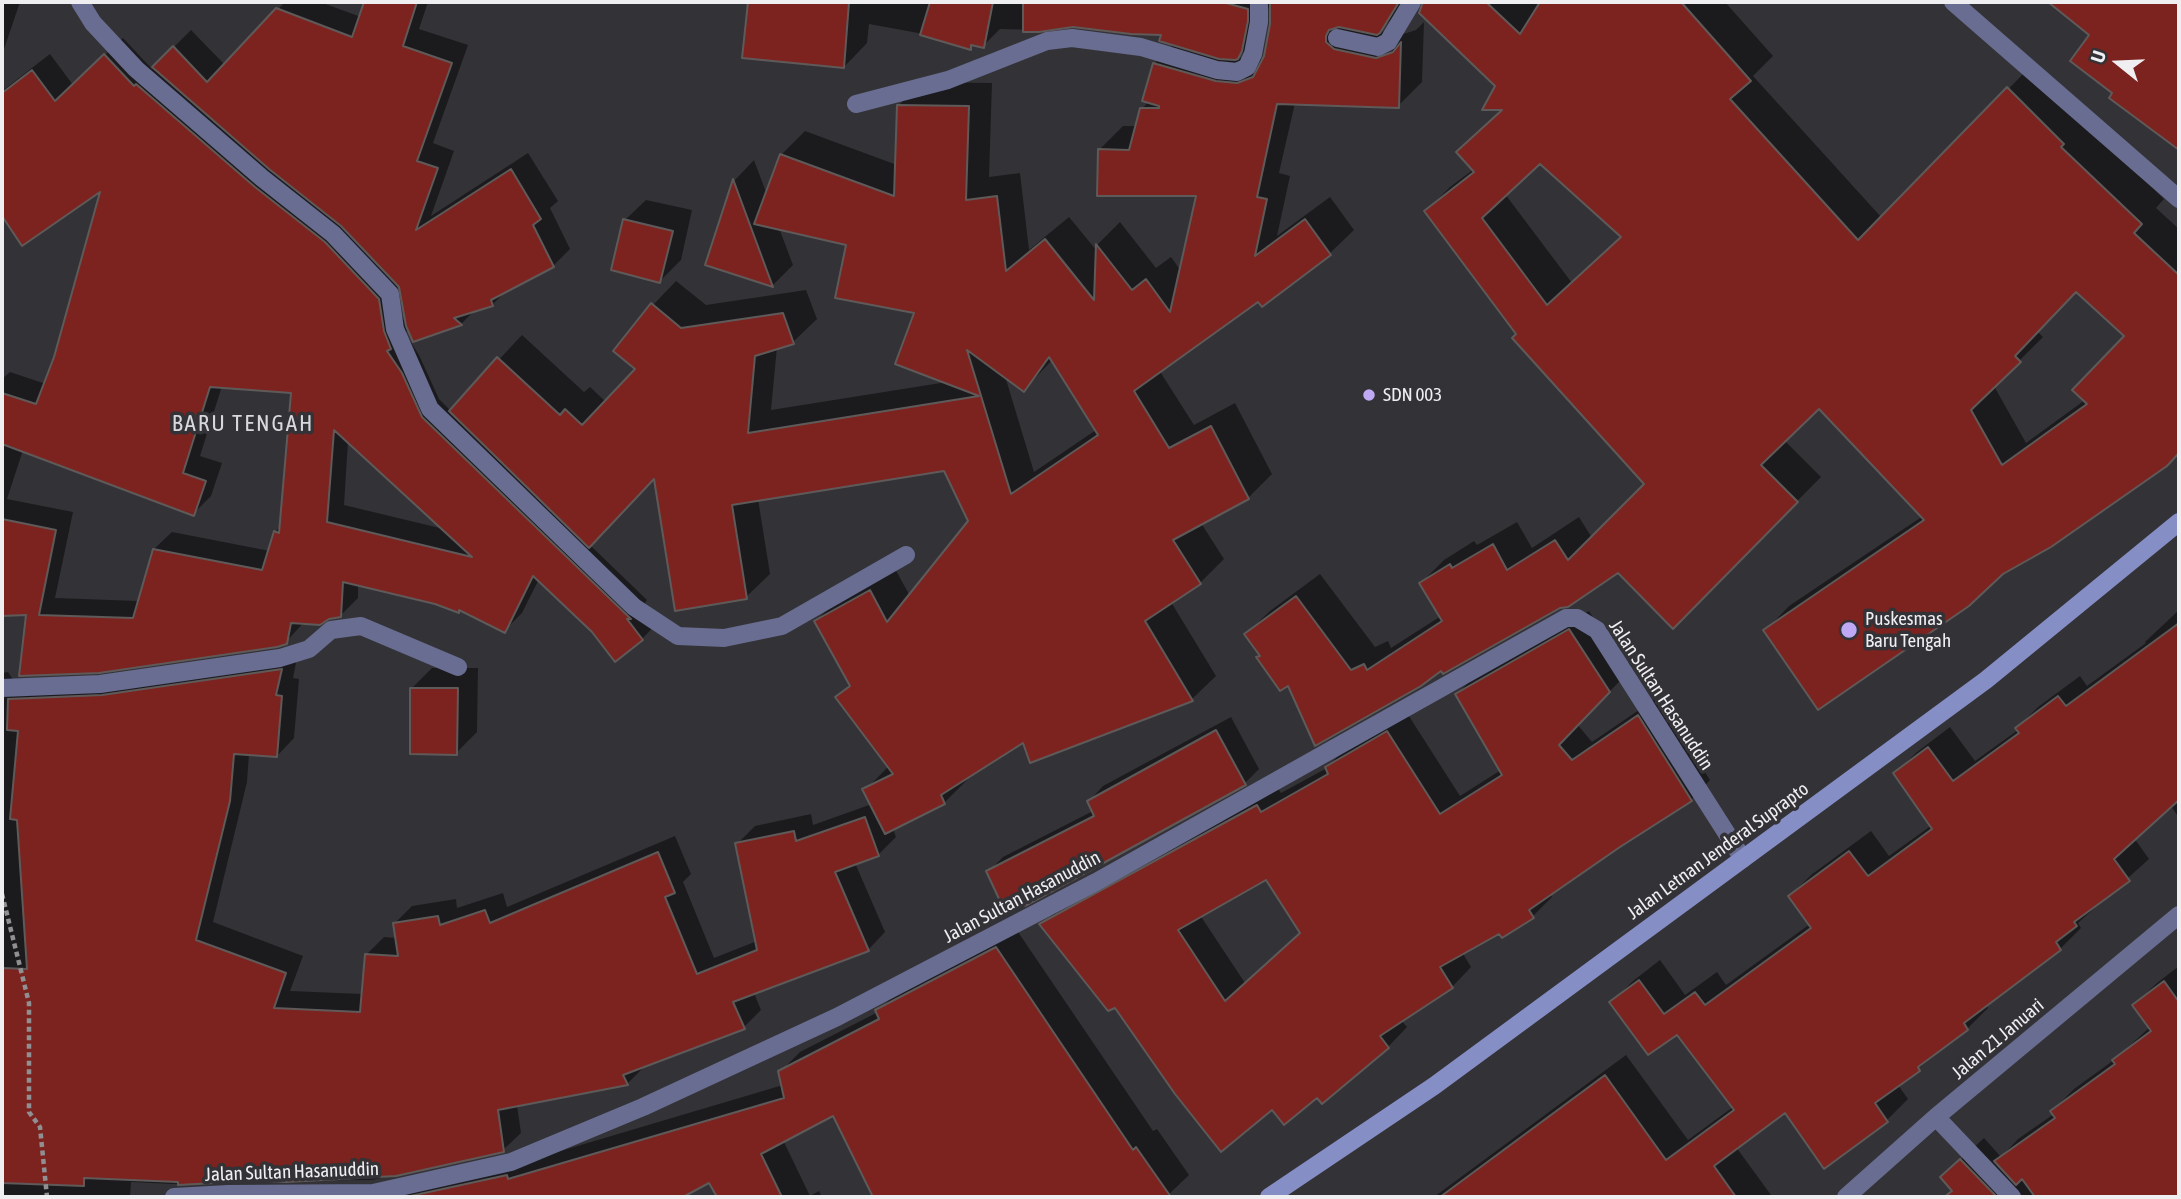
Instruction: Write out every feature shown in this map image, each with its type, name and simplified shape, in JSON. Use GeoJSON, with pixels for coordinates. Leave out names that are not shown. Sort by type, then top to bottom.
{"type":"FeatureCollection","features":[{"type":"Feature","properties":{"kind":"main road","name":"Jalan Letnan Jenderal Suprapto"},"geometry":{"type":"LineString","coordinates":[[1269,1197],[1434,1086],[1986,680],[2179,522]]}},
{"type":"Feature","properties":{"kind":"street"},"geometry":{"type":"LineString","coordinates":[[80,2],[93,23],[136,69],[262,178],[333,234],[390,294],[395,329],[430,409],[634,607],[678,636],[724,638],[782,626],[905,555]]}},
{"type":"Feature","properties":{"kind":"street"},"geometry":{"type":"LineString","coordinates":[[856,104],[948,80],[1047,41],[1072,38],[1141,47],[1217,70],[1237,72],[1247,67],[1253,54],[1259,22],[1259,2]]}},
{"type":"Feature","properties":{"kind":"street"},"geometry":{"type":"LineString","coordinates":[[1337,38],[1378,47],[1388,41],[1412,2]]}},
{"type":"Feature","properties":{"kind":"street"},"geometry":{"type":"LineString","coordinates":[[1953,2],[2179,200]]}},
{"type":"Feature","properties":{"kind":"street","name":"Jalan Sultan Hasanuddin"},"geometry":{"type":"LineString","coordinates":[[174,1197],[373,1193],[511,1162],[643,1107],[837,1017],[1096,882],[1566,618],[1577,618],[1597,630],[1743,859]]}},
{"type":"Feature","properties":{"kind":"street"},"geometry":{"type":"LineString","coordinates":[[2,688],[100,684],[280,658],[309,649],[331,630],[362,626],[458,667]]}},
{"type":"Feature","properties":{"kind":"street","name":"Jalan 21 Januari"},"geometry":{"type":"LineString","coordinates":[[1846,1197],[1936,1117],[2179,915]]}},
{"type":"Feature","properties":{"kind":"street"},"geometry":{"type":"LineString","coordinates":[[1936,1117],[2012,1197]]}},
{"type":"Feature","properties":{"kind":"path"},"geometry":{"type":"LineString","coordinates":[[2,894],[29,1003],[29,1112],[40,1127],[47,1197]]}},
{"type":"Feature","properties":{"kind":"building"},"geometry":{"type":"Polygon","coordinates":[[[364,2],[417,2],[403,46],[452,63],[417,161],[438,168],[416,230],[511,169],[541,219],[533,225],[554,267],[491,300],[493,306],[454,318],[462,325],[413,342],[406,326],[399,287],[341,226],[269,169],[152,67],[173,46],[207,82],[276,8],[352,37],[364,2]]]}},
{"type":"Feature","properties":{"kind":"building"},"geometry":{"type":"Polygon","coordinates":[[[748,2],[849,2],[844,68],[742,58],[748,2]]]}},
{"type":"Feature","properties":{"kind":"building"},"geometry":{"type":"Polygon","coordinates":[[[930,2],[993,2],[984,48],[971,45],[971,50],[920,35],[930,2]]]}},
{"type":"Feature","properties":{"kind":"building"},"geometry":{"type":"Polygon","coordinates":[[[1023,2],[1222,2],[1248,9],[1248,21],[1238,59],[1219,59],[1159,41],[1161,35],[1073,27],[1023,32],[1023,2]]]}},
{"type":"Feature","properties":{"kind":"building"},"geometry":{"type":"Polygon","coordinates":[[[1270,2],[1399,2],[1377,35],[1339,27],[1329,30],[1326,42],[1334,49],[1376,58],[1393,52],[1401,42],[1399,108],[1277,104],[1257,197],[1267,199],[1255,256],[1305,219],[1331,255],[1262,307],[1258,302],[1134,391],[1169,448],[1211,426],[1249,499],[1173,540],[1201,584],[1145,621],[1193,701],[1030,763],[1023,743],[941,795],[945,804],[885,834],[862,789],[893,774],[835,697],[850,686],[814,621],[870,590],[887,622],[968,521],[944,471],[732,505],[747,599],[675,611],[654,479],[589,548],[449,411],[497,357],[560,415],[565,409],[582,425],[635,369],[613,351],[651,303],[681,328],[783,313],[794,344],[755,356],[748,433],[979,396],[895,364],[914,313],[835,298],[846,245],[754,224],[780,154],[894,196],[897,105],[969,106],[966,200],[997,196],[1006,271],[1045,239],[1094,300],[1096,244],[1132,290],[1146,279],[1170,312],[1196,196],[1097,196],[1098,149],[1129,150],[1140,108],[1159,108],[1142,101],[1153,63],[1216,81],[1237,83],[1253,77],[1264,56],[1270,24],[1270,2]],[[967,350],[1011,494],[1098,435],[1049,357],[1024,392],[967,350]]]}},
{"type":"Feature","properties":{"kind":"building"},"geometry":{"type":"Polygon","coordinates":[[[1423,2],[1486,2],[1520,34],[1540,2],[1681,2],[1751,81],[1730,99],[1858,240],[2007,87],[2064,144],[2061,147],[2142,224],[2134,233],[2179,275],[2179,453],[2167,466],[2051,547],[2003,574],[1969,606],[1818,710],[1763,630],[1924,520],[1819,409],[1761,465],[1798,502],[1673,629],[1618,573],[1568,607],[1560,608],[1443,674],[1441,671],[1421,686],[1315,746],[1288,686],[1280,691],[1256,657],[1260,656],[1244,634],[1296,596],[1351,670],[1364,664],[1367,670],[1442,621],[1419,583],[1450,564],[1452,568],[1493,544],[1507,570],[1555,540],[1568,560],[1644,484],[1512,338],[1516,334],[1424,211],[1474,172],[1456,152],[1502,110],[1482,110],[1495,86],[1419,13],[1423,2]],[[1540,164],[1482,218],[1547,305],[1621,237],[1540,164]],[[2076,292],[2015,356],[2021,362],[1971,410],[2002,465],[2087,404],[2072,390],[2124,336],[2076,292]]]}},
{"type":"Feature","properties":{"kind":"building"},"geometry":{"type":"Polygon","coordinates":[[[2048,2],[2179,2],[2179,150],[2109,98],[2112,93],[2070,61],[2089,35],[2048,2]]]}},
{"type":"Feature","properties":{"kind":"building"},"geometry":{"type":"Polygon","coordinates":[[[104,54],[134,86],[136,84],[255,187],[325,242],[379,299],[384,331],[391,349],[387,351],[402,373],[422,417],[631,619],[627,619],[643,640],[615,662],[592,632],[533,576],[505,633],[459,610],[459,613],[435,604],[343,582],[341,617],[329,619],[320,625],[291,623],[287,644],[277,647],[99,673],[19,676],[26,615],[2,616],[2,519],[56,530],[39,615],[133,618],[153,549],[262,570],[274,531],[279,533],[291,393],[210,387],[183,473],[206,481],[194,516],[2,444],[2,393],[36,404],[54,357],[100,192],[22,246],[2,216],[2,93],[32,70],[55,101],[104,54]],[[334,430],[327,522],[472,557],[334,430]]]}},
{"type":"Feature","properties":{"kind":"building"},"geometry":{"type":"Polygon","coordinates":[[[733,179],[773,287],[705,265],[733,179]]]}},
{"type":"Feature","properties":{"kind":"building"},"geometry":{"type":"Polygon","coordinates":[[[623,219],[673,231],[660,283],[611,270],[623,219]]]}},
{"type":"Feature","properties":{"kind":"building"},"geometry":{"type":"Polygon","coordinates":[[[2179,623],[2179,800],[2114,859],[2130,881],[2074,922],[2077,926],[2056,942],[2061,950],[1964,1023],[1968,1030],[1918,1067],[1920,1071],[1875,1103],[1888,1122],[1824,1169],[1785,1113],[1714,1166],[1736,1197],[1440,1197],[1605,1075],[1666,1160],[1734,1110],[1677,1035],[1648,1055],[1609,1002],[1639,980],[1664,1014],[1695,992],[1705,1005],[1811,928],[1788,896],[1849,851],[1868,876],[1932,829],[1893,773],[1928,747],[1953,781],[2019,733],[2015,728],[2058,696],[2066,706],[2179,623]]]}},
{"type":"Feature","properties":{"kind":"building"},"geometry":{"type":"Polygon","coordinates":[[[1569,629],[1610,692],[1559,745],[1572,760],[1638,715],[1692,801],[1529,910],[1534,918],[1502,938],[1499,934],[1440,967],[1453,988],[1380,1036],[1389,1048],[1322,1104],[1317,1098],[1284,1125],[1272,1110],[1221,1152],[1175,1094],[1115,1008],[1108,1011],[1039,924],[1257,805],[1261,812],[1328,774],[1325,767],[1387,731],[1440,814],[1502,775],[1455,694],[1569,629]],[[1266,880],[1178,930],[1225,1001],[1300,933],[1266,880]]]}},
{"type":"Feature","properties":{"kind":"building"},"geometry":{"type":"Polygon","coordinates":[[[282,669],[276,695],[282,696],[277,757],[234,754],[230,801],[196,940],[286,973],[274,1008],[360,1012],[365,954],[398,956],[393,923],[438,916],[440,925],[485,910],[490,923],[658,852],[675,893],[665,897],[697,974],[757,950],[735,843],[794,831],[796,841],[865,817],[879,856],[835,872],[869,951],[733,1002],[745,1029],[623,1075],[628,1085],[498,1110],[504,1152],[396,1176],[286,1182],[215,1178],[215,1183],[178,1185],[178,1182],[84,1178],[84,1186],[2,1183],[2,968],[27,969],[17,820],[10,819],[18,731],[7,730],[8,699],[102,695],[282,669]]]}},
{"type":"Feature","properties":{"kind":"building"},"geometry":{"type":"Polygon","coordinates":[[[410,688],[458,688],[457,755],[410,754],[410,688]]]}},
{"type":"Feature","properties":{"kind":"building"},"geometry":{"type":"Polygon","coordinates":[[[1216,730],[1246,785],[1025,906],[1018,897],[1008,904],[1006,899],[1000,901],[986,871],[1094,816],[1087,801],[1216,730]]]}},
{"type":"Feature","properties":{"kind":"building"},"geometry":{"type":"Polygon","coordinates":[[[996,947],[1133,1150],[1136,1147],[1171,1197],[873,1197],[833,1116],[761,1154],[782,1197],[717,1197],[709,1183],[683,1197],[406,1197],[507,1175],[508,1179],[784,1098],[778,1071],[879,1019],[875,1010],[996,947]]]}},
{"type":"Feature","properties":{"kind":"building"},"geometry":{"type":"Polygon","coordinates":[[[2164,981],[2179,1002],[2179,1197],[2035,1197],[2022,1179],[2016,1185],[1994,1161],[2055,1118],[2050,1111],[2115,1064],[2112,1060],[2151,1031],[2132,1005],[2164,981]]]}},
{"type":"Feature","properties":{"kind":"building"},"geometry":{"type":"Polygon","coordinates":[[[1960,1159],[1997,1197],[1944,1197],[1952,1191],[1940,1177],[1960,1159]]]}},
{"type":"Feature","properties":{"kind":"place","name":"SDN 003"},"geometry":{"type":"Point","coordinates":[1369,395]}},
{"type":"Feature","properties":{"kind":"place","name":"Puskesmas Baru Tengah"},"geometry":{"type":"Point","coordinates":[1849,630]}},
{"type":"Feature","properties":{"kind":"district","name":"BARU TENGAH"},"geometry":{"type":"Point","coordinates":[243,424]}}]}
